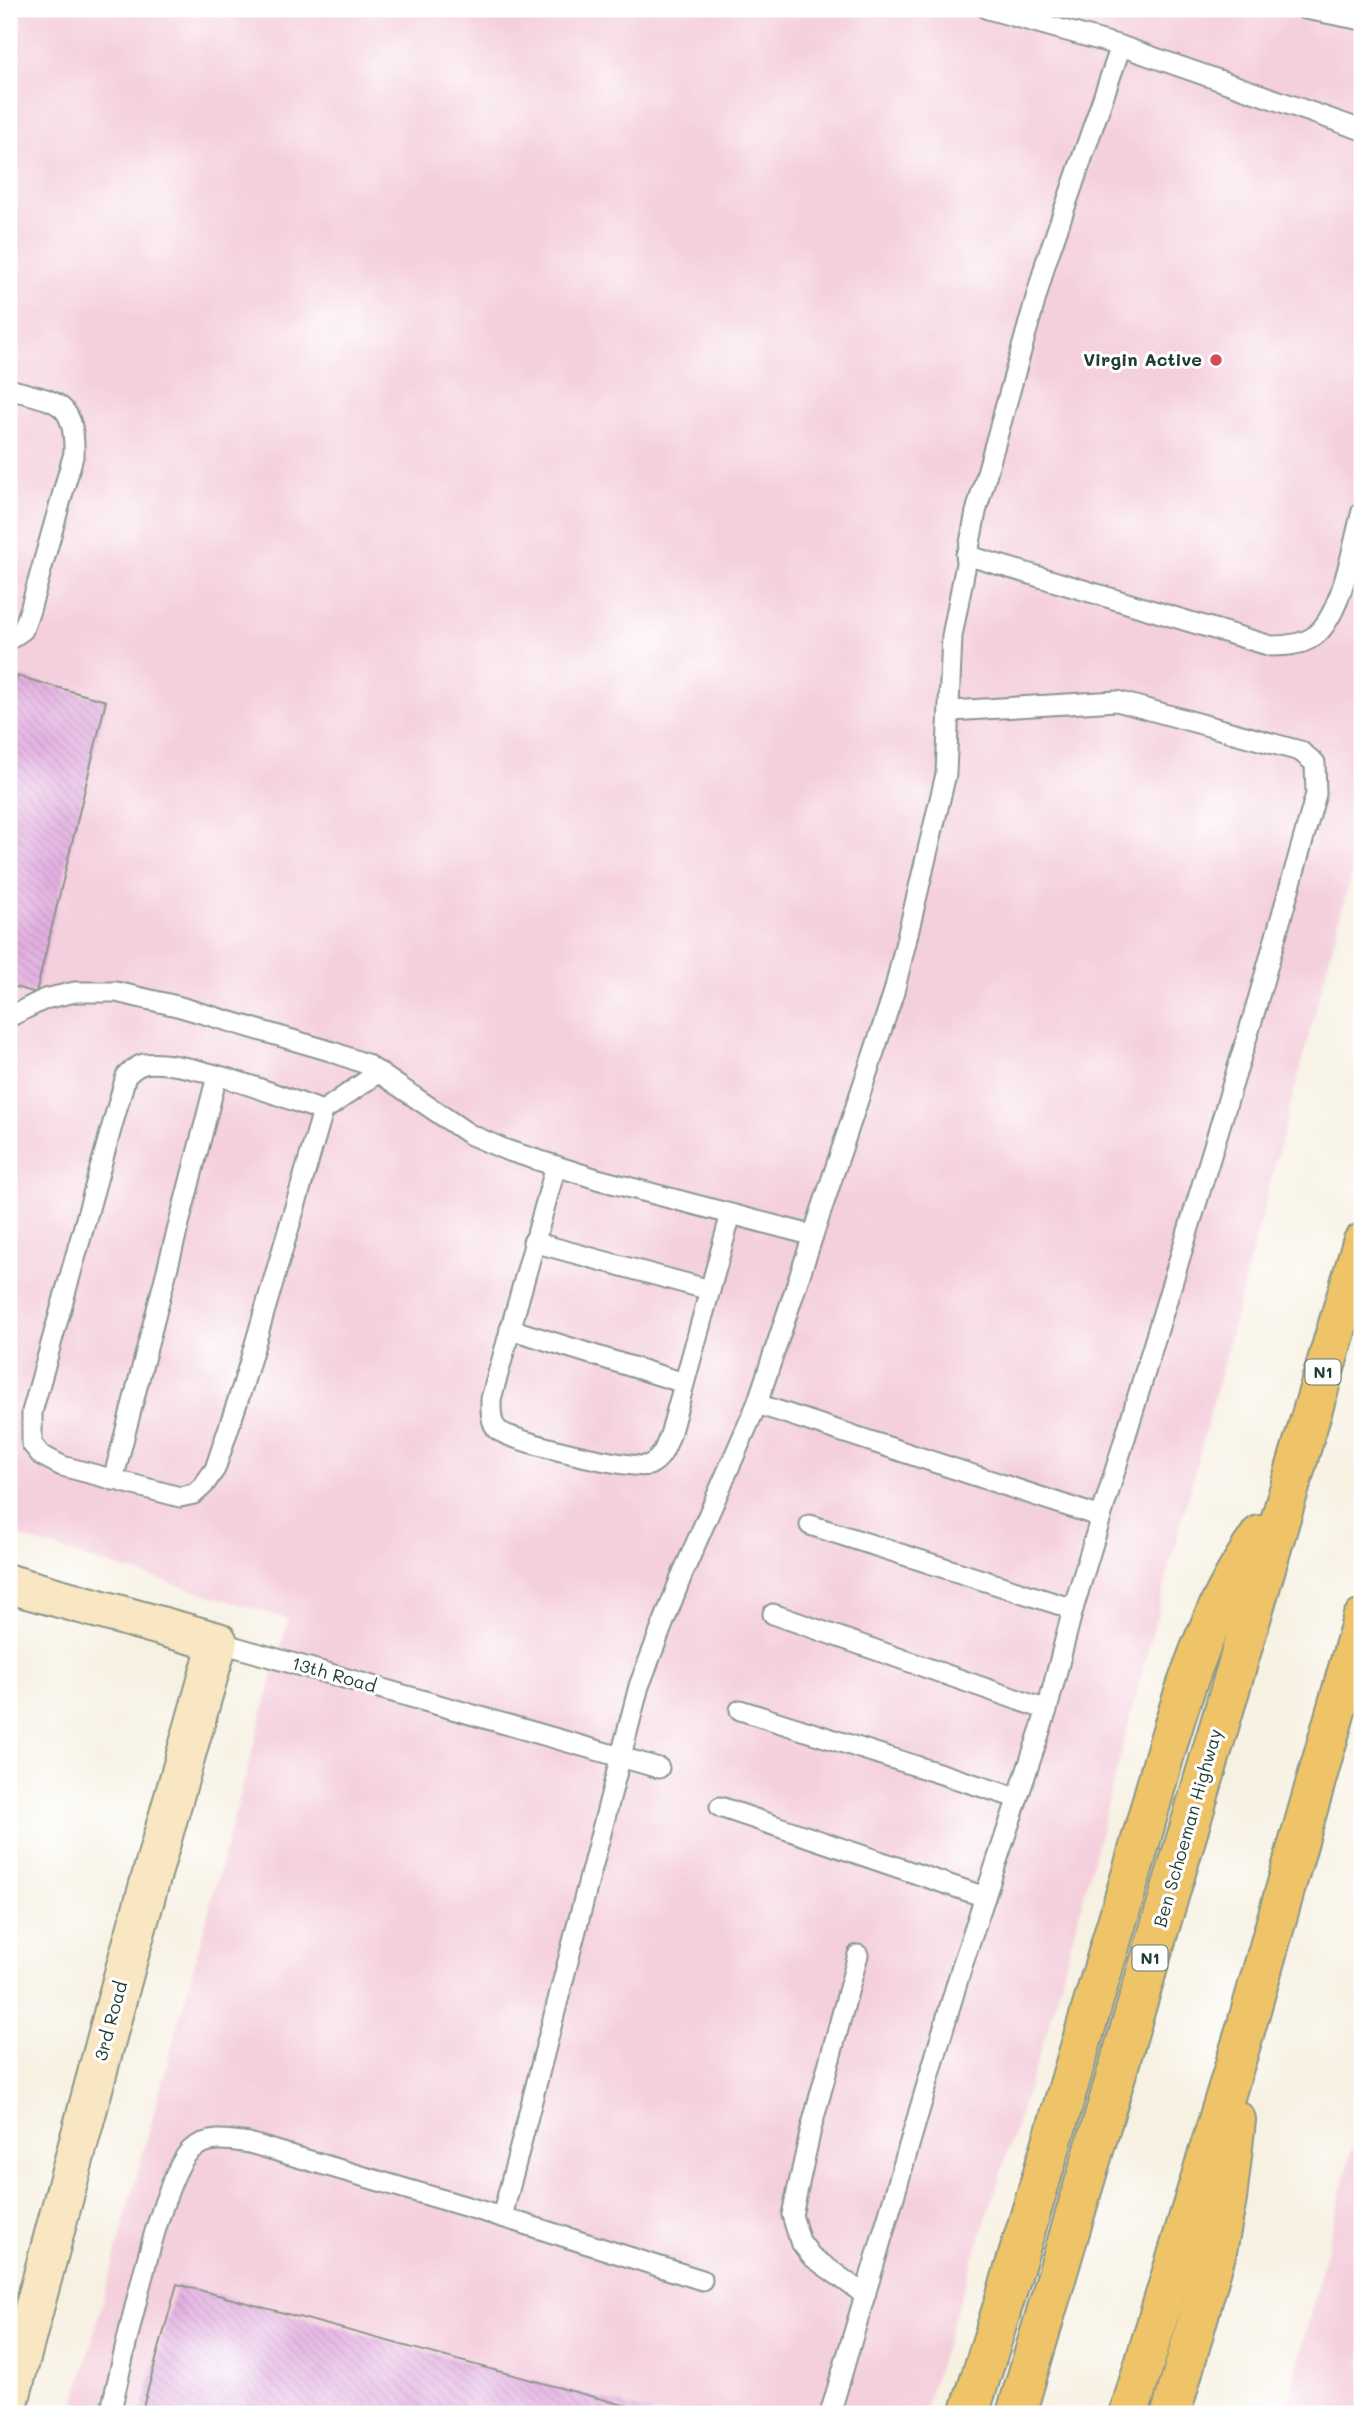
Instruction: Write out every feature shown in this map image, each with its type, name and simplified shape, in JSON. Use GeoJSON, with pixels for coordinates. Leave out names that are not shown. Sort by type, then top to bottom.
{"type":"FeatureCollection","features":[{"type":"Feature","properties":{"kind":"highway","name":"Ben Schoeman Highway"},"geometry":{"type":"LineString","coordinates":[[1016,2414],[1362,1242]]}},
{"type":"Feature","properties":{"kind":"highway"},"geometry":{"type":"LineString","coordinates":[[969,2414],[1140,1843],[1175,1714],[1217,1609],[1244,1559],[1284,1502]]}},
{"type":"Feature","properties":{"kind":"highway"},"geometry":{"type":"LineString","coordinates":[[1129,2414],[1245,2031],[1362,1619]]}},
{"type":"Feature","properties":{"kind":"highway"},"geometry":{"type":"LineString","coordinates":[[1171,2414],[1220,2238],[1227,2199],[1245,2031]]}},
{"type":"Feature","properties":{"kind":"street","name":"13th Road"},"geometry":{"type":"LineString","coordinates":[[9,1584],[218,1642]]}},
{"type":"Feature","properties":{"kind":"street","name":"3rd Road"},"geometry":{"type":"LineString","coordinates":[[9,2402],[116,2002],[218,1642]]}},
{"type":"Feature","properties":{"kind":"lane"},"geometry":{"type":"LineString","coordinates":[[988,9],[1121,46],[1362,130]]}},
{"type":"Feature","properties":{"kind":"lane"},"geometry":{"type":"LineString","coordinates":[[1305,9],[1362,20]]}},
{"type":"Feature","properties":{"kind":"lane"},"geometry":{"type":"LineString","coordinates":[[502,2217],[639,1686],[659,1632],[757,1404],[894,992],[946,774],[951,711],[952,636],[976,512],[1046,262],[1121,46]]}},
{"type":"Feature","properties":{"kind":"lane"},"geometry":{"type":"LineString","coordinates":[[9,389],[45,399],[65,409],[71,416],[75,429],[74,453],[30,610],[23,630],[9,640]]}},
{"type":"Feature","properties":{"kind":"lane"},"geometry":{"type":"LineString","coordinates":[[966,555],[1271,646],[1284,646],[1306,641],[1327,622],[1335,607],[1362,511]]}},
{"type":"Feature","properties":{"kind":"lane"},"geometry":{"type":"LineString","coordinates":[[830,2414],[985,1897],[1047,1710],[1073,1609],[1254,1014],[1316,794],[1315,763],[1300,751],[1117,701],[951,711]]}},
{"type":"Feature","properties":{"kind":"lane"},"geometry":{"type":"LineString","coordinates":[[9,1017],[45,999],[75,992],[116,992],[330,1051],[379,1072],[469,1133],[506,1150],[811,1235]]}},
{"type":"Feature","properties":{"kind":"lane"},"geometry":{"type":"LineString","coordinates":[[323,1111],[217,1076],[162,1065],[143,1064],[126,1076],[32,1412],[32,1444],[41,1455],[62,1466],[180,1497],[194,1494],[203,1486],[215,1469],[323,1111],[379,1072]]}},
{"type":"Feature","properties":{"kind":"lane"},"geometry":{"type":"LineString","coordinates":[[113,1480],[217,1076]]}},
{"type":"Feature","properties":{"kind":"lane"},"geometry":{"type":"LineString","coordinates":[[556,1166],[491,1399],[491,1413],[499,1431],[518,1438],[624,1466],[647,1466],[664,1452],[731,1214]]}},
{"type":"Feature","properties":{"kind":"lane"},"geometry":{"type":"LineString","coordinates":[[533,1242],[710,1290]]}},
{"type":"Feature","properties":{"kind":"lane"},"geometry":{"type":"LineString","coordinates":[[510,1329],[684,1383]]}},
{"type":"Feature","properties":{"kind":"lane"},"geometry":{"type":"LineString","coordinates":[[757,1404],[1101,1517]]}},
{"type":"Feature","properties":{"kind":"lane"},"geometry":{"type":"LineString","coordinates":[[810,1525],[1073,1609]]}},
{"type":"Feature","properties":{"kind":"lane"},"geometry":{"type":"LineString","coordinates":[[773,1614],[1047,1710]]}},
{"type":"Feature","properties":{"kind":"lane","name":"13th Road"},"geometry":{"type":"LineString","coordinates":[[218,1642],[659,1768]]}},
{"type":"Feature","properties":{"kind":"lane"},"geometry":{"type":"LineString","coordinates":[[740,1710],[1017,1798]]}},
{"type":"Feature","properties":{"kind":"lane"},"geometry":{"type":"LineString","coordinates":[[720,1807],[985,1897]]}},
{"type":"Feature","properties":{"kind":"lane"},"geometry":{"type":"LineString","coordinates":[[858,1955],[811,2129],[792,2215],[800,2241],[811,2256],[865,2295]]}},
{"type":"Feature","properties":{"kind":"lane"},"geometry":{"type":"LineString","coordinates":[[110,2414],[156,2225],[181,2160],[207,2141],[223,2139],[249,2143],[502,2217],[702,2280]]}},
{"type":"Feature","properties":{"kind":"shaded area"},"geometry":{"type":"Polygon","coordinates":[[[9,9],[1362,9],[1362,833],[1054,2009],[923,2414],[72,2414],[288,1619],[9,1534],[9,9]]]}},
{"type":"Feature","properties":{"kind":"shaded area"},"geometry":{"type":"Polygon","coordinates":[[[1362,2110],[1362,2414],[1285,2414],[1362,2110]]]}},
{"type":"Feature","properties":{"kind":"building"},"geometry":{"type":"Polygon","coordinates":[[[17,676],[106,701],[36,993],[9,985],[9,706],[17,676]]]}},
{"type":"Feature","properties":{"kind":"building"},"geometry":{"type":"Polygon","coordinates":[[[177,2284],[653,2413],[653,2414],[141,2414],[177,2284]]]}},
{"type":"Feature","properties":{"kind":"place","name":"Virgin Active"},"geometry":{"type":"Point","coordinates":[1216,360]}}]}
